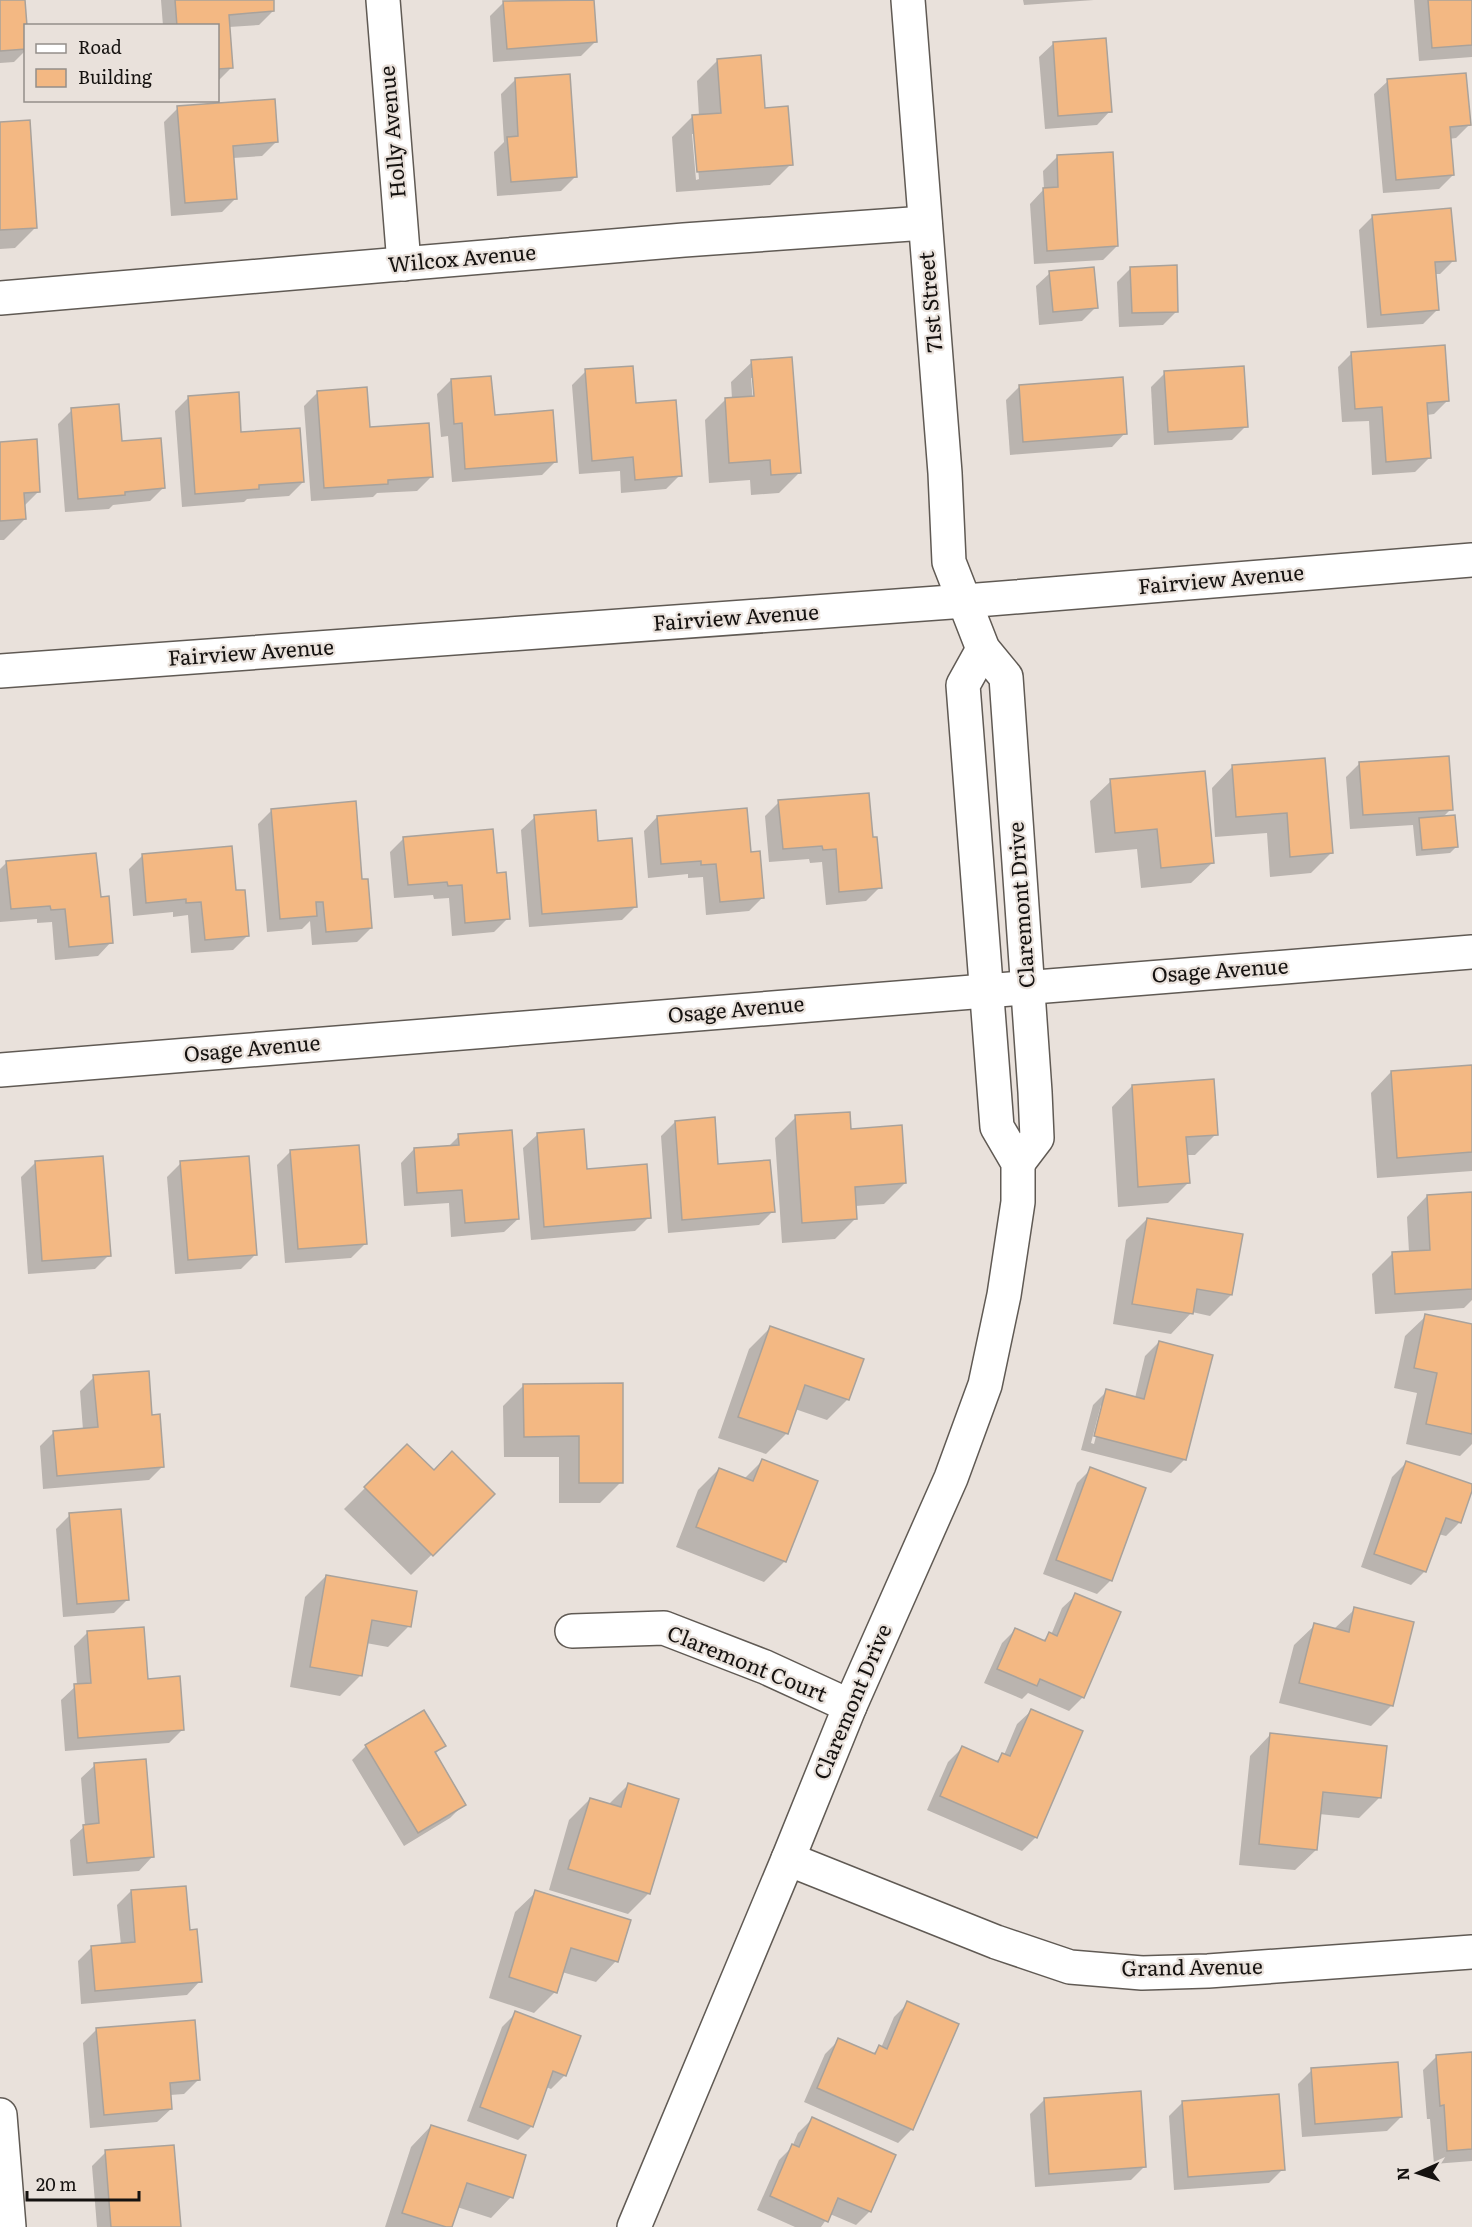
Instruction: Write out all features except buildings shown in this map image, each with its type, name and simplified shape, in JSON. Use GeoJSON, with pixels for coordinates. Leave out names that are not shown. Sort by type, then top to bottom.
{"type":"FeatureCollection","features":[{"type":"Feature","properties":{"kind":"street","name":"Holly Avenue"},"geometry":{"type":"LineString","coordinates":[[383,0],[404,264]]}},
{"type":"Feature","properties":{"kind":"street","name":"71st Street"},"geometry":{"type":"LineString","coordinates":[[908,0],[945,472],[949,562],[965,601]]}},
{"type":"Feature","properties":{"kind":"street","name":"Wilcox Avenue"},"geometry":{"type":"LineString","coordinates":[[0,298],[673,241],[925,223]]}},
{"type":"Feature","properties":{"kind":"street","name":"Fairview Avenue"},"geometry":{"type":"LineString","coordinates":[[0,671],[965,601],[1472,560]]}},
{"type":"Feature","properties":{"kind":"street","name":"Claremont Drive"},"geometry":{"type":"LineString","coordinates":[[965,601],[983,649],[1006,677],[1028,987],[1036,1138],[1018,1163]]}},
{"type":"Feature","properties":{"kind":"street","name":"Claremont Drive"},"geometry":{"type":"LineString","coordinates":[[634,2227],[850,1706],[951,1478],[985,1384],[1004,1295],[1018,1202],[1018,1163],[997,1127],[963,686],[983,649]]}},
{"type":"Feature","properties":{"kind":"street","name":"Osage Avenue"},"geometry":{"type":"LineString","coordinates":[[0,1070],[1472,952]]}},
{"type":"Feature","properties":{"kind":"street","name":"Claremont Court"},"geometry":{"type":"LineString","coordinates":[[572,1631],[664,1628],[765,1667],[850,1706]]}},
{"type":"Feature","properties":{"kind":"street","name":"Grand Avenue"},"geometry":{"type":"LineString","coordinates":[[788,1859],[996,1942],[1070,1967],[1142,1973],[1208,1971],[1472,1952]]}},
{"type":"Feature","properties":{"kind":"street"},"geometry":{"type":"LineString","coordinates":[[0,2115],[9,2227]]}}]}
